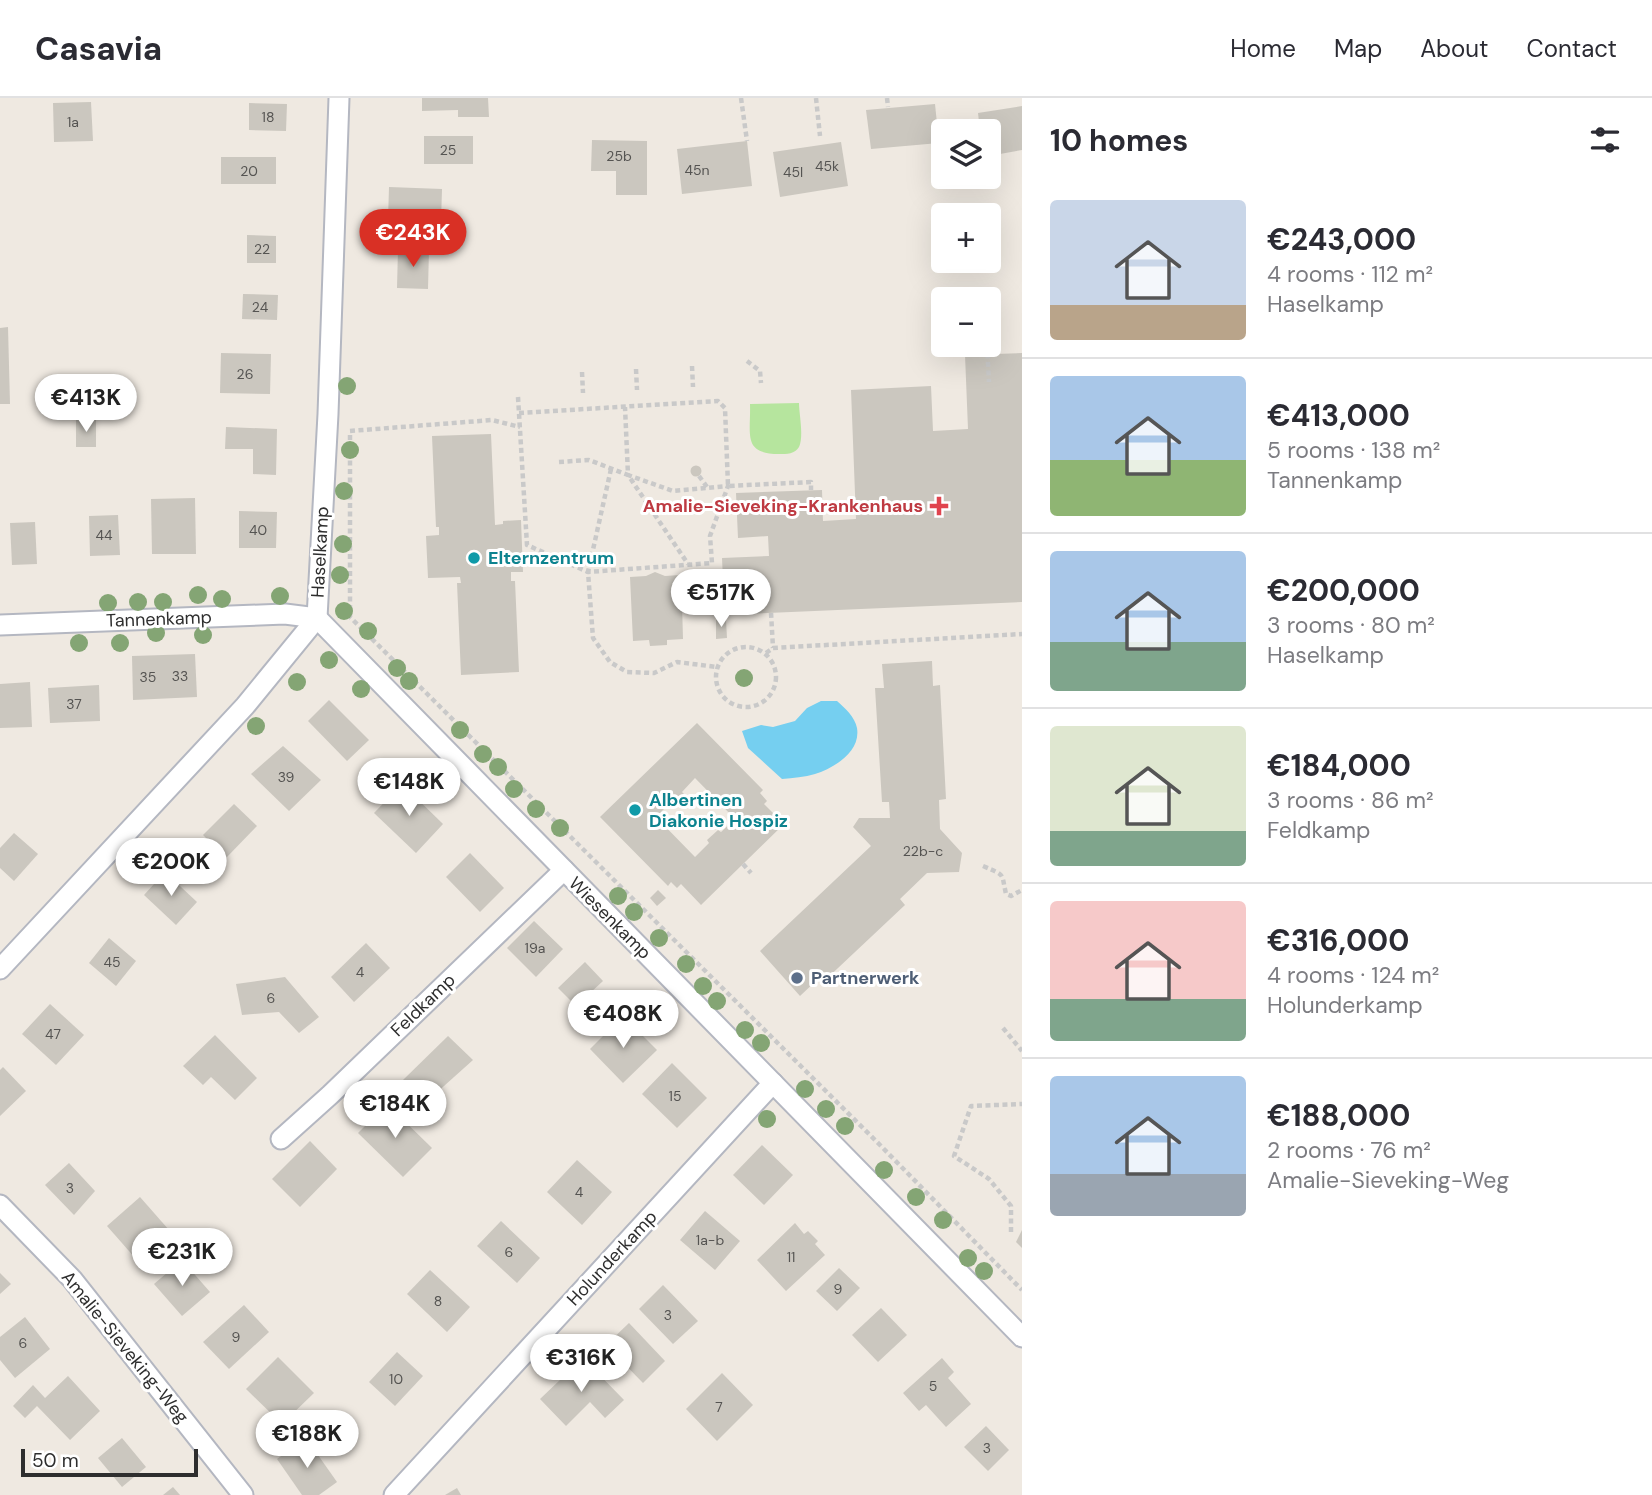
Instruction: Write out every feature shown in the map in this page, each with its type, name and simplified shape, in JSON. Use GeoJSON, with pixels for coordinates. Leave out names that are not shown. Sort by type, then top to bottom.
{"type":"FeatureCollection","features":[{"type":"Feature","properties":{"kind":"street","name":"Haselkamp"},"geometry":{"type":"LineString","coordinates":[[0,969],[245,706],[317,618],[340,98]]}},
{"type":"Feature","properties":{"kind":"street","name":"Tannenkamp"},"geometry":{"type":"LineString","coordinates":[[0,625],[285,614],[317,618]]}},
{"type":"Feature","properties":{"kind":"street","name":"Wiesenkamp"},"geometry":{"type":"LineString","coordinates":[[317,618],[1022,1337]]}},
{"type":"Feature","properties":{"kind":"street","name":"Feldkamp"},"geometry":{"type":"LineString","coordinates":[[281,1139],[564,870]]}},
{"type":"Feature","properties":{"kind":"street","name":"Holunderkamp"},"geometry":{"type":"LineString","coordinates":[[394,1495],[773,1083]]}},
{"type":"Feature","properties":{"kind":"street","name":"Amalie-Sieveking-Weg"},"geometry":{"type":"LineString","coordinates":[[0,1205],[72,1279],[243,1495]]}},
{"type":"Feature","properties":{"kind":"path"},"geometry":{"type":"LineString","coordinates":[[741,98],[747,141]]}},
{"type":"Feature","properties":{"kind":"path"},"geometry":{"type":"LineString","coordinates":[[816,98],[820,136]]}},
{"type":"Feature","properties":{"kind":"path"},"geometry":{"type":"LineString","coordinates":[[887,98],[888,107]]}},
{"type":"Feature","properties":{"kind":"path"},"geometry":{"type":"LineString","coordinates":[[988,357],[989,382]]}},
{"type":"Feature","properties":{"kind":"path"},"geometry":{"type":"LineString","coordinates":[[747,361],[760,371],[761,383]]}},
{"type":"Feature","properties":{"kind":"path"},"geometry":{"type":"LineString","coordinates":[[692,366],[693,387]]}},
{"type":"Feature","properties":{"kind":"path"},"geometry":{"type":"LineString","coordinates":[[636,369],[637,390]]}},
{"type":"Feature","properties":{"kind":"path"},"geometry":{"type":"LineString","coordinates":[[582,372],[583,393]]}},
{"type":"Feature","properties":{"kind":"path"},"geometry":{"type":"LineString","coordinates":[[518,397],[524,544],[588,572],[712,563],[710,536],[728,486],[724,408],[718,401],[519,413]]}},
{"type":"Feature","properties":{"kind":"path"},"geometry":{"type":"LineString","coordinates":[[625,407],[628,475],[688,565]]}},
{"type":"Feature","properties":{"kind":"path"},"geometry":{"type":"LineString","coordinates":[[351,431],[492,420],[520,427]]}},
{"type":"Feature","properties":{"kind":"path"},"geometry":{"type":"LineString","coordinates":[[351,422],[350,617],[1022,1290]]}},
{"type":"Feature","properties":{"kind":"path"},"geometry":{"type":"LineString","coordinates":[[559,462],[589,460],[673,491],[811,482],[811,490]]}},
{"type":"Feature","properties":{"kind":"path"},"geometry":{"type":"LineString","coordinates":[[611,469],[588,572],[593,638],[610,662],[627,672],[654,673],[677,662],[717,667]]}},
{"type":"Feature","properties":{"kind":"path"},"geometry":{"type":"LineString","coordinates":[[699,476],[708,488]]}},
{"type":"Feature","properties":{"kind":"path"},"geometry":{"type":"LineString","coordinates":[[703,564],[703,573]]}},
{"type":"Feature","properties":{"kind":"path"},"geometry":{"type":"LineString","coordinates":[[772,613],[773,648]]}},
{"type":"Feature","properties":{"kind":"path"},"geometry":{"type":"LineString","coordinates":[[766,653],[773,648],[1022,634]]}},
{"type":"Feature","properties":{"kind":"path"},"geometry":{"type":"LineString","coordinates":[[967,637],[968,645]]}},
{"type":"Feature","properties":{"kind":"path"},"geometry":{"type":"LineString","coordinates":[[738,647],[757,648],[766,653],[776,671],[773,690],[759,704],[749,707],[730,703],[717,687],[717,667],[722,658],[738,647]]}},
{"type":"Feature","properties":{"kind":"path"},"geometry":{"type":"LineString","coordinates":[[743,864],[751,873]]}},
{"type":"Feature","properties":{"kind":"path"},"geometry":{"type":"LineString","coordinates":[[983,866],[1002,875],[1006,894],[1011,896],[1022,890]]}},
{"type":"Feature","properties":{"kind":"path"},"geometry":{"type":"LineString","coordinates":[[1003,1028],[1022,1051]]}},
{"type":"Feature","properties":{"kind":"path"},"geometry":{"type":"LineString","coordinates":[[1011,1232],[1012,1206],[989,1180],[954,1156],[971,1106],[1022,1104]]}},
{"type":"Feature","properties":{"kind":"green space"},"geometry":{"type":"Polygon","coordinates":[[[799,403],[801,437],[799,447],[795,451],[767,453],[754,446],[750,433],[750,404],[799,403]]]}},
{"type":"Feature","properties":{"kind":"water"},"geometry":{"type":"Polygon","coordinates":[[[821,701],[837,701],[849,713],[857,728],[855,744],[845,758],[830,768],[811,775],[782,779],[748,748],[742,731],[761,725],[773,727],[795,721],[807,708],[821,701]]]}},
{"type":"Feature","properties":{"kind":"building"},"geometry":{"type":"Polygon","coordinates":[[[422,98],[488,98],[489,117],[458,117],[458,110],[422,111],[422,98]]]}},
{"type":"Feature","properties":{"kind":"building"},"geometry":{"type":"Polygon","coordinates":[[[91,102],[93,141],[54,142],[53,103],[91,102]]]}},
{"type":"Feature","properties":{"kind":"building"},"geometry":{"type":"Polygon","coordinates":[[[249,103],[287,104],[286,131],[249,130],[249,103]]]}},
{"type":"Feature","properties":{"kind":"building"},"geometry":{"type":"Polygon","coordinates":[[[935,104],[937,119],[931,119],[931,144],[871,149],[866,110],[935,104]]]}},
{"type":"Feature","properties":{"kind":"building"},"geometry":{"type":"Polygon","coordinates":[[[1022,106],[1022,150],[1001,154],[1001,119],[979,119],[978,113],[1022,106]]]}},
{"type":"Feature","properties":{"kind":"building"},"geometry":{"type":"Polygon","coordinates":[[[424,136],[473,136],[473,164],[424,164],[424,136]]]}},
{"type":"Feature","properties":{"kind":"building"},"geometry":{"type":"Polygon","coordinates":[[[592,140],[647,141],[647,195],[616,195],[616,171],[591,171],[592,140]]]}},
{"type":"Feature","properties":{"kind":"building"},"geometry":{"type":"Polygon","coordinates":[[[747,141],[752,186],[682,194],[677,149],[747,141]]]}},
{"type":"Feature","properties":{"kind":"building"},"geometry":{"type":"Polygon","coordinates":[[[841,142],[848,186],[780,197],[773,152],[841,142]]]}},
{"type":"Feature","properties":{"kind":"building"},"geometry":{"type":"Polygon","coordinates":[[[221,157],[276,157],[276,184],[221,184],[221,157]]]}},
{"type":"Feature","properties":{"kind":"building"},"geometry":{"type":"Polygon","coordinates":[[[389,187],[442,189],[441,221],[388,219],[389,187]]]}},
{"type":"Feature","properties":{"kind":"building"},"geometry":{"type":"Polygon","coordinates":[[[247,235],[276,236],[276,263],[247,263],[247,235]]]}},
{"type":"Feature","properties":{"kind":"building"},"geometry":{"type":"Polygon","coordinates":[[[398,249],[429,250],[428,289],[397,288],[398,249]]]}},
{"type":"Feature","properties":{"kind":"building"},"geometry":{"type":"Polygon","coordinates":[[[243,294],[278,295],[277,320],[242,319],[243,294]]]}},
{"type":"Feature","properties":{"kind":"building"},"geometry":{"type":"Polygon","coordinates":[[[8,327],[10,404],[0,404],[0,328],[8,327]]]}},
{"type":"Feature","properties":{"kind":"building"},"geometry":{"type":"Polygon","coordinates":[[[221,353],[271,354],[270,394],[220,393],[221,353]]]}},
{"type":"Feature","properties":{"kind":"building","name":"Amalie-Sieveking-Krankenhaus"},"geometry":{"type":"Polygon","coordinates":[[[1022,353],[1022,602],[724,615],[724,603],[682,604],[683,639],[667,640],[667,645],[650,646],[649,640],[633,641],[630,577],[646,576],[655,572],[665,576],[680,575],[681,582],[723,580],[722,558],[769,556],[768,536],[738,538],[736,493],[822,490],[823,521],[856,519],[851,390],[931,386],[933,431],[968,429],[965,357],[1001,357],[1001,354],[1022,353]]]}},
{"type":"Feature","properties":{"kind":"building"},"geometry":{"type":"Polygon","coordinates":[[[76,420],[96,420],[96,447],[76,447],[76,420]]]}},
{"type":"Feature","properties":{"kind":"building"},"geometry":{"type":"Polygon","coordinates":[[[226,427],[277,429],[276,475],[253,474],[253,449],[225,449],[226,427]]]}},
{"type":"Feature","properties":{"kind":"building","name":"Elternzentrum"},"geometry":{"type":"Polygon","coordinates":[[[491,434],[495,525],[503,524],[503,521],[521,520],[523,572],[511,572],[511,581],[515,581],[519,672],[461,675],[457,583],[461,583],[460,577],[428,578],[426,536],[439,535],[439,527],[436,527],[432,436],[491,434]]]}},
{"type":"Feature","properties":{"kind":"building"},"geometry":{"type":"Polygon","coordinates":[[[696,465],[702,471],[696,477],[690,471],[696,465]]]}},
{"type":"Feature","properties":{"kind":"building"},"geometry":{"type":"Polygon","coordinates":[[[195,498],[196,554],[152,554],[151,499],[195,498]]]}},
{"type":"Feature","properties":{"kind":"building"},"geometry":{"type":"Polygon","coordinates":[[[239,511],[277,512],[276,548],[239,548],[239,511]]]}},
{"type":"Feature","properties":{"kind":"building"},"geometry":{"type":"Polygon","coordinates":[[[118,515],[120,555],[90,556],[89,516],[118,515]]]}},
{"type":"Feature","properties":{"kind":"building"},"geometry":{"type":"Polygon","coordinates":[[[35,522],[37,564],[12,565],[10,523],[35,522]]]}},
{"type":"Feature","properties":{"kind":"building"},"geometry":{"type":"Polygon","coordinates":[[[716,620],[726,620],[727,638],[716,639],[716,620]]]}},
{"type":"Feature","properties":{"kind":"building"},"geometry":{"type":"Polygon","coordinates":[[[195,654],[197,697],[133,700],[132,656],[195,654]]]}},
{"type":"Feature","properties":{"kind":"building"},"geometry":{"type":"Polygon","coordinates":[[[932,661],[933,686],[940,685],[946,799],[939,800],[940,829],[962,853],[959,872],[927,873],[900,899],[905,905],[821,984],[817,980],[800,996],[760,951],[871,846],[853,827],[859,818],[890,818],[889,802],[882,802],[875,688],[884,688],[882,664],[932,661]]]}},
{"type":"Feature","properties":{"kind":"building"},"geometry":{"type":"Polygon","coordinates":[[[30,682],[32,727],[0,728],[0,684],[30,682]]]}},
{"type":"Feature","properties":{"kind":"building"},"geometry":{"type":"Polygon","coordinates":[[[99,685],[100,721],[50,723],[48,688],[99,685]]]}},
{"type":"Feature","properties":{"kind":"building"},"geometry":{"type":"Polygon","coordinates":[[[329,700],[369,740],[347,761],[308,721],[329,700]]]}},
{"type":"Feature","properties":{"kind":"building","name":"Albertinen Diakonie Hospiz"},"geometry":{"type":"Polygon","coordinates":[[[697,723],[763,790],[760,793],[767,801],[764,804],[784,824],[701,905],[681,884],[677,888],[671,882],[668,886],[600,817],[697,723]],[[695,778],[682,792],[684,794],[674,803],[672,801],[656,817],[695,857],[709,843],[707,840],[735,819],[695,778]]]}},
{"type":"Feature","properties":{"kind":"building"},"geometry":{"type":"Polygon","coordinates":[[[283,746],[321,780],[289,811],[251,774],[283,746]]]}},
{"type":"Feature","properties":{"kind":"building"},"geometry":{"type":"Polygon","coordinates":[[[402,784],[443,824],[416,853],[374,813],[402,784]]]}},
{"type":"Feature","properties":{"kind":"building"},"geometry":{"type":"Polygon","coordinates":[[[234,804],[257,826],[226,858],[203,835],[234,804]]]}},
{"type":"Feature","properties":{"kind":"building"},"geometry":{"type":"Polygon","coordinates":[[[14,833],[38,854],[14,881],[0,868],[0,848],[14,833]]]}},
{"type":"Feature","properties":{"kind":"building"},"geometry":{"type":"Polygon","coordinates":[[[470,853],[504,888],[480,912],[446,877],[470,853]]]}},
{"type":"Feature","properties":{"kind":"building"},"geometry":{"type":"Polygon","coordinates":[[[165,872],[197,902],[176,925],[144,895],[165,872]]]}},
{"type":"Feature","properties":{"kind":"building"},"geometry":{"type":"Polygon","coordinates":[[[658,890],[666,898],[657,906],[650,898],[658,890]]]}},
{"type":"Feature","properties":{"kind":"building"},"geometry":{"type":"Polygon","coordinates":[[[534,921],[563,949],[536,977],[507,948],[534,921]]]}},
{"type":"Feature","properties":{"kind":"building"},"geometry":{"type":"Polygon","coordinates":[[[109,938],[136,961],[116,986],[89,963],[109,938]]]}},
{"type":"Feature","properties":{"kind":"building"},"geometry":{"type":"Polygon","coordinates":[[[366,943],[390,968],[354,1002],[331,977],[366,943]]]}},
{"type":"Feature","properties":{"kind":"building"},"geometry":{"type":"Polygon","coordinates":[[[585,962],[603,981],[576,1006],[558,988],[585,962]]]}},
{"type":"Feature","properties":{"kind":"building"},"geometry":{"type":"Polygon","coordinates":[[[285,977],[319,1017],[299,1033],[279,1012],[242,1015],[236,984],[285,977]]]}},
{"type":"Feature","properties":{"kind":"building"},"geometry":{"type":"Polygon","coordinates":[[[50,1004],[84,1035],[56,1065],[22,1034],[50,1004]]]}},
{"type":"Feature","properties":{"kind":"building"},"geometry":{"type":"Polygon","coordinates":[[[623,1016],[657,1050],[623,1083],[590,1049],[623,1016]]]}},
{"type":"Feature","properties":{"kind":"building"},"geometry":{"type":"Polygon","coordinates":[[[215,1035],[257,1078],[235,1100],[211,1077],[203,1085],[183,1066],[215,1035]]]}},
{"type":"Feature","properties":{"kind":"building"},"geometry":{"type":"Polygon","coordinates":[[[448,1036],[473,1060],[425,1103],[403,1080],[448,1036]]]}},
{"type":"Feature","properties":{"kind":"building"},"geometry":{"type":"Polygon","coordinates":[[[672,1063],[707,1098],[677,1128],[642,1094],[672,1063]]]}},
{"type":"Feature","properties":{"kind":"building"},"geometry":{"type":"Polygon","coordinates":[[[3,1067],[26,1091],[0,1116],[0,1070],[3,1067]]]}},
{"type":"Feature","properties":{"kind":"building"},"geometry":{"type":"Polygon","coordinates":[[[387,1104],[432,1148],[403,1177],[358,1133],[387,1104]]]}},
{"type":"Feature","properties":{"kind":"building"},"geometry":{"type":"Polygon","coordinates":[[[310,1141],[337,1169],[300,1207],[272,1179],[310,1141]]]}},
{"type":"Feature","properties":{"kind":"building"},"geometry":{"type":"Polygon","coordinates":[[[762,1145],[793,1175],[764,1205],[733,1175],[762,1145]]]}},
{"type":"Feature","properties":{"kind":"building"},"geometry":{"type":"Polygon","coordinates":[[[577,1160],[612,1192],[582,1225],[547,1192],[577,1160]]]}},
{"type":"Feature","properties":{"kind":"building"},"geometry":{"type":"Polygon","coordinates":[[[69,1163],[95,1191],[74,1215],[45,1185],[69,1163]]]}},
{"type":"Feature","properties":{"kind":"building"},"geometry":{"type":"Polygon","coordinates":[[[140,1197],[169,1230],[136,1259],[107,1226],[140,1197]]]}},
{"type":"Feature","properties":{"kind":"building"},"geometry":{"type":"Polygon","coordinates":[[[705,1211],[740,1241],[715,1270],[680,1240],[705,1211]]]}},
{"type":"Feature","properties":{"kind":"building"},"geometry":{"type":"Polygon","coordinates":[[[501,1221],[540,1258],[517,1283],[477,1246],[501,1221]]]}},
{"type":"Feature","properties":{"kind":"building"},"geometry":{"type":"Polygon","coordinates":[[[795,1223],[804,1234],[808,1231],[818,1241],[815,1244],[825,1255],[786,1291],[757,1260],[795,1223]]]}},
{"type":"Feature","properties":{"kind":"building"},"geometry":{"type":"Polygon","coordinates":[[[1022,1230],[1022,1248],[1016,1242],[1022,1230]]]}},
{"type":"Feature","properties":{"kind":"building"},"geometry":{"type":"Polygon","coordinates":[[[182,1260],[210,1292],[182,1316],[154,1284],[182,1260]]]}},
{"type":"Feature","properties":{"kind":"building"},"geometry":{"type":"Polygon","coordinates":[[[839,1268],[860,1288],[837,1311],[816,1291],[839,1268]]]}},
{"type":"Feature","properties":{"kind":"building"},"geometry":{"type":"Polygon","coordinates":[[[430,1270],[470,1307],[447,1332],[407,1294],[430,1270]]]}},
{"type":"Feature","properties":{"kind":"building"},"geometry":{"type":"Polygon","coordinates":[[[0,1273],[11,1284],[0,1294],[0,1273]]]}},
{"type":"Feature","properties":{"kind":"building"},"geometry":{"type":"Polygon","coordinates":[[[663,1285],[698,1321],[673,1344],[639,1309],[663,1285]]]}},
{"type":"Feature","properties":{"kind":"building"},"geometry":{"type":"Polygon","coordinates":[[[244,1305],[269,1332],[229,1369],[203,1342],[244,1305]]]}},
{"type":"Feature","properties":{"kind":"building"},"geometry":{"type":"Polygon","coordinates":[[[881,1308],[907,1335],[878,1362],[852,1335],[881,1308]]]}},
{"type":"Feature","properties":{"kind":"building"},"geometry":{"type":"Polygon","coordinates":[[[25,1317],[50,1349],[15,1378],[0,1360],[0,1337],[25,1317]]]}},
{"type":"Feature","properties":{"kind":"building"},"geometry":{"type":"Polygon","coordinates":[[[629,1323],[665,1361],[643,1383],[606,1345],[629,1323]]]}},
{"type":"Feature","properties":{"kind":"building"},"geometry":{"type":"Polygon","coordinates":[[[397,1352],[423,1376],[395,1406],[369,1382],[397,1352]]]}},
{"type":"Feature","properties":{"kind":"building"},"geometry":{"type":"Polygon","coordinates":[[[278,1357],[314,1393],[282,1424],[246,1389],[278,1357]]]}},
{"type":"Feature","properties":{"kind":"building"},"geometry":{"type":"Polygon","coordinates":[[[583,1358],[624,1400],[605,1418],[590,1402],[566,1426],[540,1399],[583,1358]]]}},
{"type":"Feature","properties":{"kind":"building"},"geometry":{"type":"Polygon","coordinates":[[[942,1358],[954,1372],[948,1378],[971,1404],[946,1427],[926,1405],[919,1411],[903,1393],[942,1358]]]}},
{"type":"Feature","properties":{"kind":"building"},"geometry":{"type":"Polygon","coordinates":[[[722,1373],[753,1405],[717,1441],[686,1409],[722,1373]]]}},
{"type":"Feature","properties":{"kind":"building"},"geometry":{"type":"Polygon","coordinates":[[[68,1376],[100,1411],[70,1440],[37,1406],[25,1418],[13,1406],[33,1385],[45,1398],[68,1376]]]}},
{"type":"Feature","properties":{"kind":"building"},"geometry":{"type":"Polygon","coordinates":[[[986,1426],[1009,1450],[988,1471],[964,1447],[986,1426]]]}},
{"type":"Feature","properties":{"kind":"building"},"geometry":{"type":"Polygon","coordinates":[[[122,1438],[146,1467],[122,1487],[98,1458],[122,1438]]]}},
{"type":"Feature","properties":{"kind":"building"},"geometry":{"type":"Polygon","coordinates":[[[306,1438],[337,1482],[319,1495],[302,1495],[277,1459],[306,1438]]]}},
{"type":"Feature","properties":{"kind":"building"},"geometry":{"type":"Polygon","coordinates":[[[173,1487],[180,1495],[163,1495],[173,1487]]]}},
{"type":"Feature","properties":{"kind":"building"},"geometry":{"type":"Polygon","coordinates":[[[457,1488],[461,1495],[445,1495],[457,1488]]]}},
{"type":"Feature","properties":{"kind":"place","name":"Amalie-Sieveking-Krankenhaus"},"geometry":{"type":"Point","coordinates":[939,506]}},
{"type":"Feature","properties":{"kind":"place","name":"Elternzentrum"},"geometry":{"type":"Point","coordinates":[474,558]}},
{"type":"Feature","properties":{"kind":"place","name":"Albertinen Diakonie Hospiz"},"geometry":{"type":"Point","coordinates":[635,810]}},
{"type":"Feature","properties":{"kind":"place","name":"Partnerwerk"},"geometry":{"type":"Point","coordinates":[797,978]}}]}
